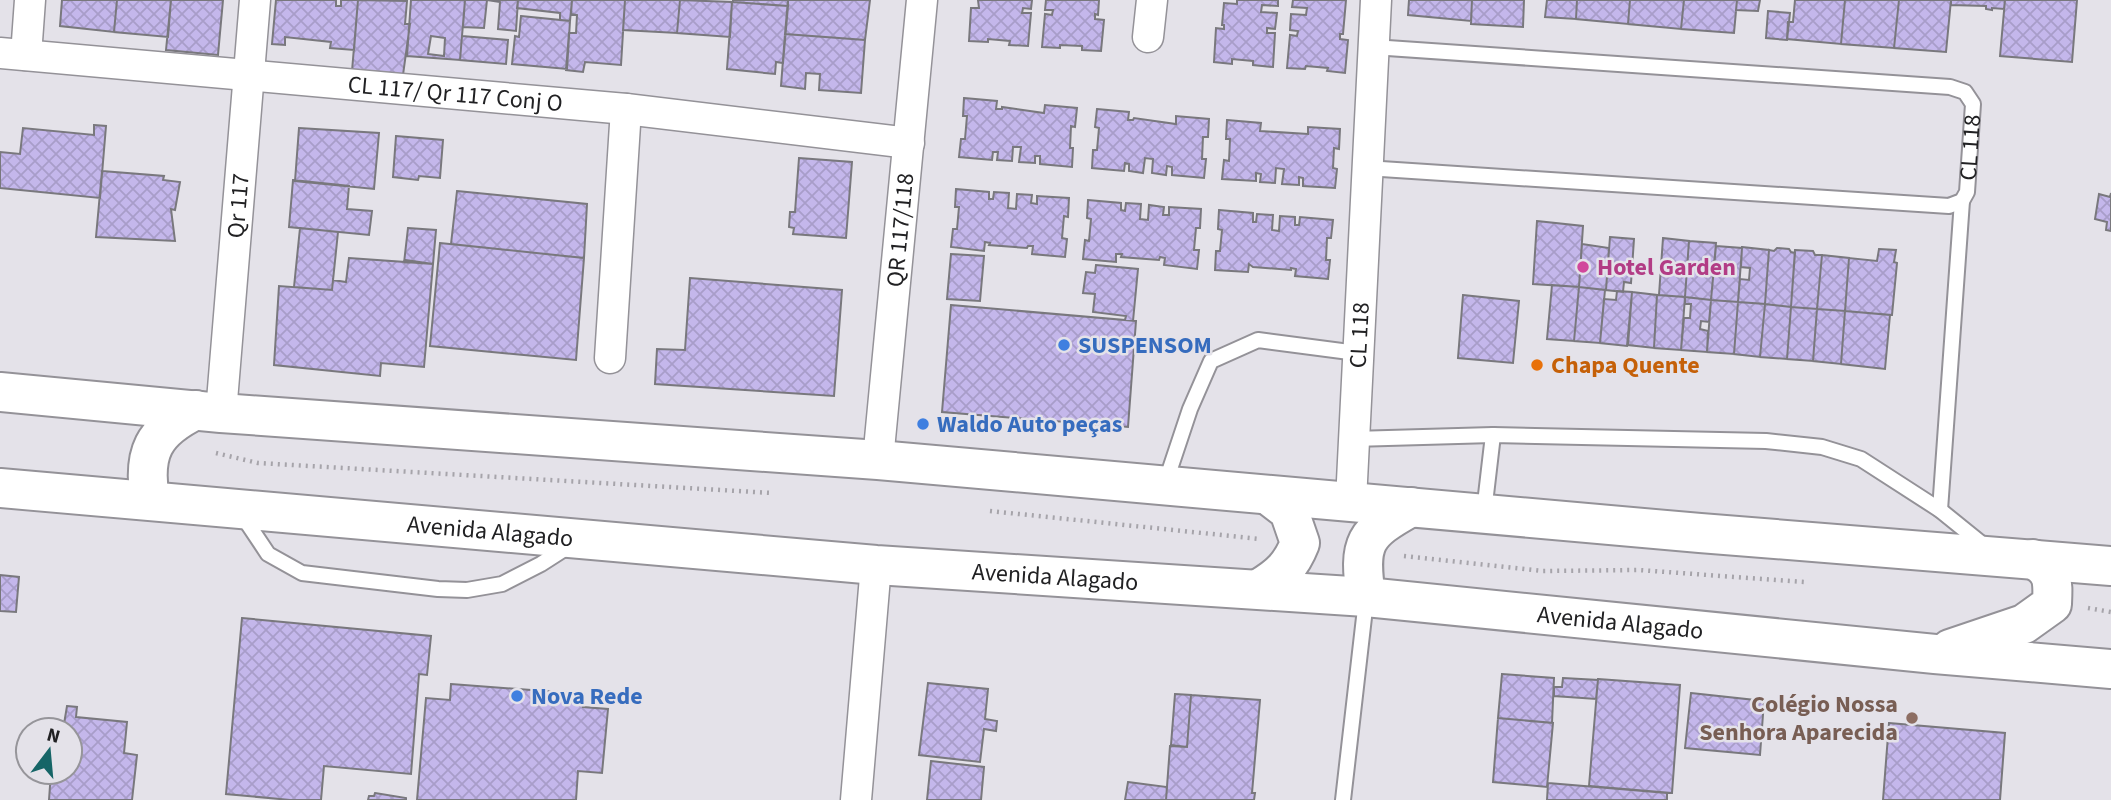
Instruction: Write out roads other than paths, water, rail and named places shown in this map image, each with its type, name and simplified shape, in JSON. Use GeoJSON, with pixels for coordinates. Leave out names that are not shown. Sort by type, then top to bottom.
{"type":"FeatureCollection","features":[{"type":"Feature","properties":{"kind":"main road"},"geometry":{"type":"LineString","coordinates":[[0,392],[209,412],[878,460],[1700,533],[2111,566]]}},
{"type":"Feature","properties":{"kind":"main road"},"geometry":{"type":"LineString","coordinates":[[150,500],[147,469],[148,458],[155,442],[176,420],[209,412]]}},
{"type":"Feature","properties":{"kind":"main road","name":"Avenida Alagado"},"geometry":{"type":"LineString","coordinates":[[0,488],[876,565],[1366,597],[2111,669]]}},
{"type":"Feature","properties":{"kind":"main road"},"geometry":{"type":"LineString","coordinates":[[1260,589],[1283,573],[1293,562],[1300,543],[1289,510],[1268,495]]}},
{"type":"Feature","properties":{"kind":"main road"},"geometry":{"type":"LineString","coordinates":[[1366,597],[1363,552],[1368,541],[1380,525],[1411,507]]}},
{"type":"Feature","properties":{"kind":"main road"},"geometry":{"type":"LineString","coordinates":[[1935,654],[2024,624],[2052,604],[2050,574],[2045,566],[2016,558]]}},
{"type":"Feature","properties":{"kind":"street"},"geometry":{"type":"LineString","coordinates":[[13,54],[30,0]]}},
{"type":"Feature","properties":{"kind":"street","name":"Qr 117"},"geometry":{"type":"LineString","coordinates":[[209,412],[255,0]]}},
{"type":"Feature","properties":{"kind":"street","name":"QR 117/118"},"geometry":{"type":"LineString","coordinates":[[878,460],[922,0]]}},
{"type":"Feature","properties":{"kind":"street"},"geometry":{"type":"LineString","coordinates":[[1148,37],[1152,0]]}},
{"type":"Feature","properties":{"kind":"street","name":"CL 118"},"geometry":{"type":"LineString","coordinates":[[1351,500],[1376,0]]}},
{"type":"Feature","properties":{"kind":"street","name":"CL 117/ Qr 117 Conj O"},"geometry":{"type":"LineString","coordinates":[[13,54],[626,109],[909,143]]}},
{"type":"Feature","properties":{"kind":"street"},"geometry":{"type":"LineString","coordinates":[[610,358],[626,109]]}},
{"type":"Feature","properties":{"kind":"street"},"geometry":{"type":"LineString","coordinates":[[856,800],[876,565]]}},
{"type":"Feature","properties":{"kind":"lane","name":"CL 118"},"geometry":{"type":"LineString","coordinates":[[1366,168],[1949,206],[1962,201],[1967,192],[1973,104],[1965,92],[1950,86],[1373,47]]}},
{"type":"Feature","properties":{"kind":"lane"},"geometry":{"type":"LineString","coordinates":[[1940,510],[1962,201]]}},
{"type":"Feature","properties":{"kind":"lane"},"geometry":{"type":"LineString","coordinates":[[1164,485],[1211,361],[1258,340],[1357,353]]}},
{"type":"Feature","properties":{"kind":"lane"},"geometry":{"type":"LineString","coordinates":[[1484,512],[1493,435]]}},
{"type":"Feature","properties":{"kind":"lane"},"geometry":{"type":"LineString","coordinates":[[1353,439],[1493,435],[1766,441],[1822,447],[1861,459],[2016,558]]}},
{"type":"Feature","properties":{"kind":"lane"},"geometry":{"type":"LineString","coordinates":[[237,508],[268,554],[302,573],[438,589],[467,590],[502,584],[541,564],[579,538]]}},
{"type":"Feature","properties":{"kind":"lane"},"geometry":{"type":"LineString","coordinates":[[1343,800],[1366,597]]}},
{"type":"Feature","properties":{"kind":"place","name":"Hotel Garden"},"geometry":{"type":"Point","coordinates":[1583,267]}},
{"type":"Feature","properties":{"kind":"place","name":"SUSPENSOM"},"geometry":{"type":"Point","coordinates":[1064,345]}},
{"type":"Feature","properties":{"kind":"place","name":"Chapa Quente"},"geometry":{"type":"Point","coordinates":[1537,365]}},
{"type":"Feature","properties":{"kind":"place","name":"Waldo Auto peças"},"geometry":{"type":"Point","coordinates":[923,424]}},
{"type":"Feature","properties":{"kind":"place","name":"Nova Rede"},"geometry":{"type":"Point","coordinates":[517,696]}},
{"type":"Feature","properties":{"kind":"place","name":"Colégio Nossa Senhora Aparecida"},"geometry":{"type":"Point","coordinates":[1912,718]}}]}
